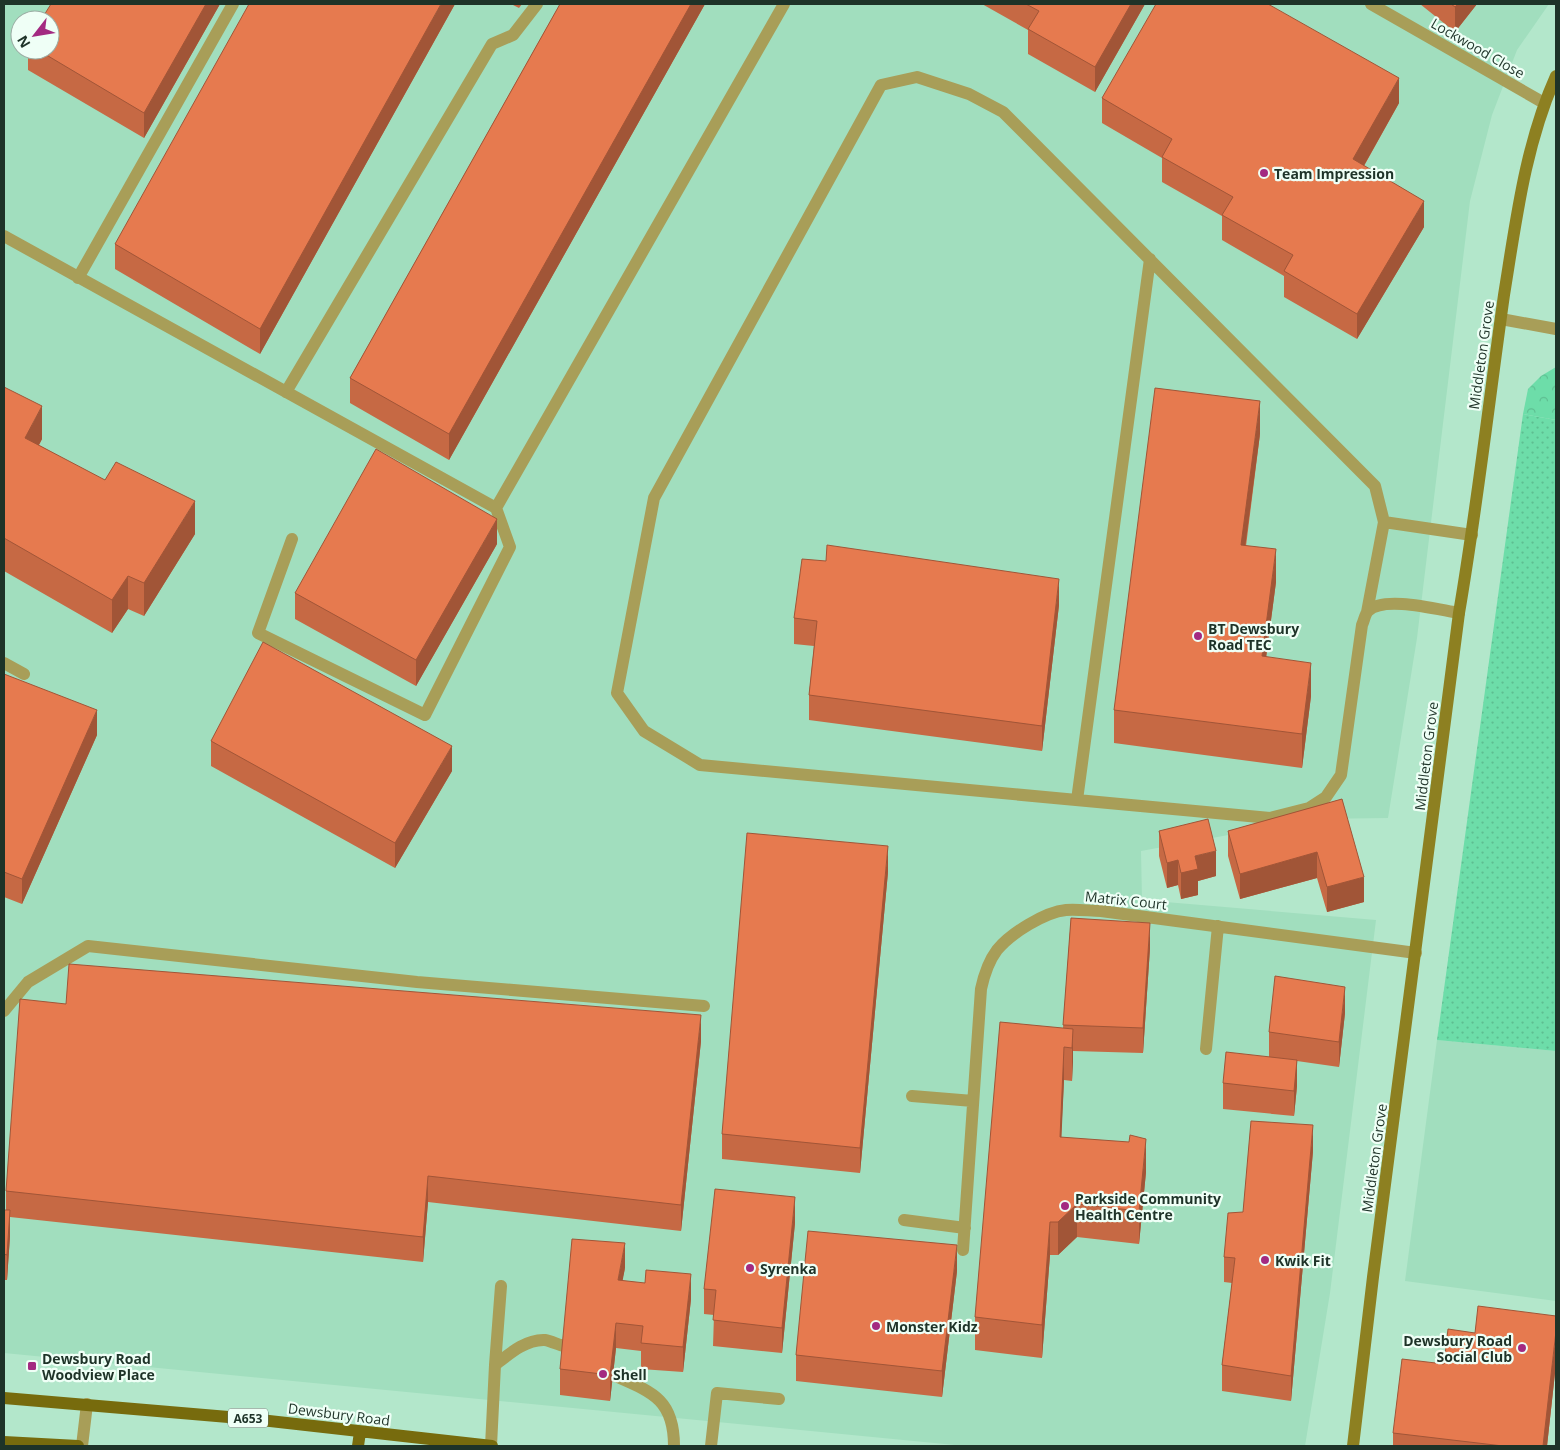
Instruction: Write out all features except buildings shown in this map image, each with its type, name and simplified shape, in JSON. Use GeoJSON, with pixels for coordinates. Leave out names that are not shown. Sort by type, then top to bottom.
{"type":"FeatureCollection","features":[{"type":"Feature","properties":{"kind":"main road","name":"Dewsbury Road"},"geometry":{"type":"LineString","coordinates":[[4,1398],[252,1419],[491,1446]]}},
{"type":"Feature","properties":{"kind":"main road"},"geometry":{"type":"LineString","coordinates":[[358,1446],[360,1432]]}},
{"type":"Feature","properties":{"kind":"main road"},"geometry":{"type":"LineString","coordinates":[[4,1442],[78,1446]]}},
{"type":"Feature","properties":{"kind":"street"},"geometry":{"type":"LineString","coordinates":[[78,278],[234,4]]}},
{"type":"Feature","properties":{"kind":"street"},"geometry":{"type":"LineString","coordinates":[[286,392],[492,44],[513,35],[537,4]]}},
{"type":"Feature","properties":{"kind":"street"},"geometry":{"type":"LineString","coordinates":[[496,508],[784,4]]}},
{"type":"Feature","properties":{"kind":"street","name":"Lockwood Close"},"geometry":{"type":"LineString","coordinates":[[1371,4],[1544,103]]}},
{"type":"Feature","properties":{"kind":"street","name":"Middleton Grove"},"geometry":{"type":"LineString","coordinates":[[1353,1446],[1459,613],[1472,536],[1518,204],[1544,103],[1556,76]]}},
{"type":"Feature","properties":{"kind":"street"},"geometry":{"type":"LineString","coordinates":[[917,77],[969,94],[1003,112],[1150,259],[1375,486],[1384,522],[1361,635],[1341,775],[1335,787],[1326,797],[1310,808],[1270,818],[700,765],[644,731],[617,694],[654,498],[881,85],[917,77]]}},
{"type":"Feature","properties":{"kind":"street"},"geometry":{"type":"LineString","coordinates":[[4,236],[496,508],[510,547],[425,715],[258,634],[292,539]]}},
{"type":"Feature","properties":{"kind":"street"},"geometry":{"type":"LineString","coordinates":[[1077,800],[1150,259]]}},
{"type":"Feature","properties":{"kind":"street"},"geometry":{"type":"LineString","coordinates":[[1501,319],[1556,330]]}},
{"type":"Feature","properties":{"kind":"street"},"geometry":{"type":"LineString","coordinates":[[1384,522],[1472,536]]}},
{"type":"Feature","properties":{"kind":"street"},"geometry":{"type":"LineString","coordinates":[[1367,612],[1377,605],[1403,604],[1459,613]]}},
{"type":"Feature","properties":{"kind":"street"},"geometry":{"type":"LineString","coordinates":[[4,663],[24,674]]}},
{"type":"Feature","properties":{"kind":"street","name":"Matrix Court"},"geometry":{"type":"LineString","coordinates":[[963,1250],[980,989],[985,971],[997,950],[1019,931],[1042,918],[1066,910],[1101,911],[1416,952]]}},
{"type":"Feature","properties":{"kind":"street"},"geometry":{"type":"LineString","coordinates":[[1206,1049],[1218,926]]}},
{"type":"Feature","properties":{"kind":"street"},"geometry":{"type":"LineString","coordinates":[[4,1011],[28,982],[88,946],[417,982],[704,1006]]}},
{"type":"Feature","properties":{"kind":"street"},"geometry":{"type":"LineString","coordinates":[[912,1096],[973,1101]]}},
{"type":"Feature","properties":{"kind":"street"},"geometry":{"type":"LineString","coordinates":[[904,1220],[965,1228]]}},
{"type":"Feature","properties":{"kind":"street"},"geometry":{"type":"LineString","coordinates":[[491,1446],[501,1286]]}},
{"type":"Feature","properties":{"kind":"street"},"geometry":{"type":"LineString","coordinates":[[495,1364],[514,1350],[530,1343],[546,1340],[564,1346]]}},
{"type":"Feature","properties":{"kind":"street"},"geometry":{"type":"LineString","coordinates":[[613,1375],[653,1394],[666,1406],[672,1424],[674,1446]]}},
{"type":"Feature","properties":{"kind":"street"},"geometry":{"type":"LineString","coordinates":[[711,1446],[716,1393],[779,1399]]}},
{"type":"Feature","properties":{"kind":"street"},"geometry":{"type":"LineString","coordinates":[[82,1446],[87,1404]]}},
{"type":"Feature","properties":{"kind":"shaded area"},"geometry":{"type":"Polygon","coordinates":[[[4,4],[1549,4],[1517,50],[1492,115],[1470,201],[1417,638],[1388,818],[1315,819],[1141,851],[1142,900],[1376,920],[1330,1293],[1305,1446],[965,1446],[4,1353],[4,4]]]}},
{"type":"Feature","properties":{"kind":"shaded area"},"geometry":{"type":"Polygon","coordinates":[[[1437,1040],[1556,1051],[1556,1301],[1405,1281],[1437,1040]]]}},
{"type":"Feature","properties":{"kind":"green space"},"geometry":{"type":"Polygon","coordinates":[[[1556,367],[1556,420],[1523,414],[1528,389],[1541,376],[1556,367]]]}},
{"type":"Feature","properties":{"kind":"green space"},"geometry":{"type":"Polygon","coordinates":[[[1523,414],[1556,420],[1556,1051],[1437,1040],[1523,414]]]}},
{"type":"Feature","properties":{"kind":"place","name":"Team Impression"},"geometry":{"type":"Point","coordinates":[1264,173]}},
{"type":"Feature","properties":{"kind":"place","name":"BT Dewsbury Road TEC"},"geometry":{"type":"Point","coordinates":[1198,636]}},
{"type":"Feature","properties":{"kind":"place","name":"Parkside Community Health Centre"},"geometry":{"type":"Point","coordinates":[1065,1206]}},
{"type":"Feature","properties":{"kind":"place","name":"Kwik Fit"},"geometry":{"type":"Point","coordinates":[1265,1260]}},
{"type":"Feature","properties":{"kind":"place","name":"Syrenka"},"geometry":{"type":"Point","coordinates":[750,1268]}},
{"type":"Feature","properties":{"kind":"place","name":"Monster Kidz"},"geometry":{"type":"Point","coordinates":[876,1326]}},
{"type":"Feature","properties":{"kind":"place","name":"Dewsbury Road Social Club"},"geometry":{"type":"Point","coordinates":[1522,1348]}},
{"type":"Feature","properties":{"kind":"place","name":"Dewsbury Road Woodview Place"},"geometry":{"type":"Point","coordinates":[32,1366]}},
{"type":"Feature","properties":{"kind":"place","name":"Shell"},"geometry":{"type":"Point","coordinates":[603,1374]}}]}
